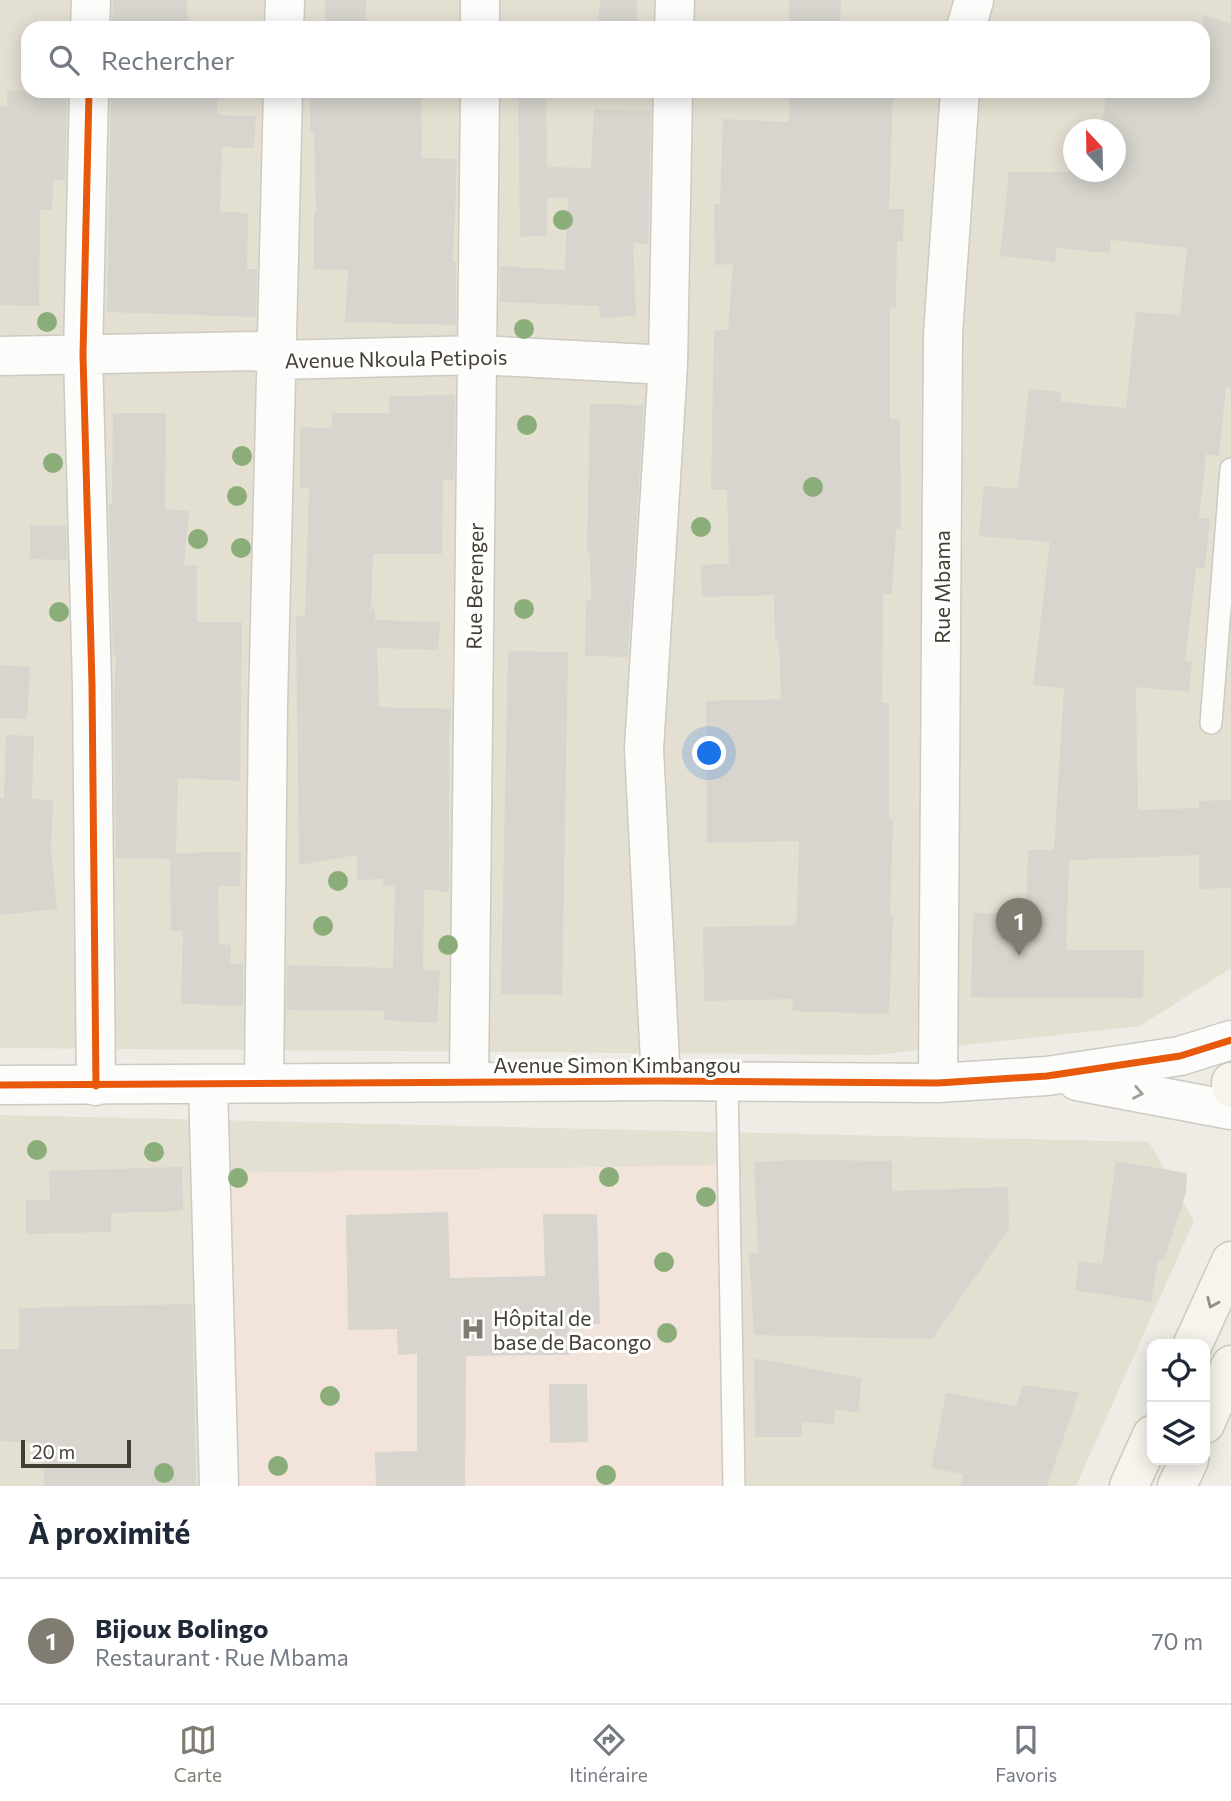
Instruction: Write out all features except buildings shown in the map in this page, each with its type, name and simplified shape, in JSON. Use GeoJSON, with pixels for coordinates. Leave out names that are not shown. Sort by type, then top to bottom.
{"type":"FeatureCollection","features":[{"type":"Feature","properties":{"kind":"main road"},"geometry":{"type":"LineString","coordinates":[[1195,1339],[1231,1261]]}},
{"type":"Feature","properties":{"kind":"main road"},"geometry":{"type":"LineString","coordinates":[[1210,1412],[1231,1365]]}},
{"type":"Feature","properties":{"kind":"main road"},"geometry":{"type":"LineString","coordinates":[[1129,1486],[1147,1446]]}},
{"type":"Feature","properties":{"kind":"main road"},"geometry":{"type":"LineString","coordinates":[[1177,1486],[1187,1465]]}},
{"type":"Feature","properties":{"kind":"street"},"geometry":{"type":"LineString","coordinates":[[90,0],[90,21]]}},
{"type":"Feature","properties":{"kind":"street"},"geometry":{"type":"LineString","coordinates":[[284,21],[285,0]]}},
{"type":"Feature","properties":{"kind":"street"},"geometry":{"type":"LineString","coordinates":[[480,0],[480,21]]}},
{"type":"Feature","properties":{"kind":"street"},"geometry":{"type":"LineString","coordinates":[[674,21],[675,0]]}},
{"type":"Feature","properties":{"kind":"street"},"geometry":{"type":"LineString","coordinates":[[968,21],[974,0]]}},
{"type":"Feature","properties":{"kind":"street"},"geometry":{"type":"LineString","coordinates":[[89,98],[83,355],[92,685],[96,1086]]}},
{"type":"Feature","properties":{"kind":"street"},"geometry":{"type":"LineString","coordinates":[[264,1083],[269,690],[283,98]]}},
{"type":"Feature","properties":{"kind":"street","name":"Rue Berenger"},"geometry":{"type":"LineString","coordinates":[[469,1082],[480,98]]}},
{"type":"Feature","properties":{"kind":"street"},"geometry":{"type":"LineString","coordinates":[[660,1081],[644,749],[668,365],[673,98]]}},
{"type":"Feature","properties":{"kind":"street","name":"Rue Mbama"},"geometry":{"type":"LineString","coordinates":[[938,1083],[943,334],[960,98]]}},
{"type":"Feature","properties":{"kind":"street","name":"Avenue Nkoula Petipois"},"geometry":{"type":"LineString","coordinates":[[0,356],[259,351],[276,360],[479,355],[668,365]]}},
{"type":"Feature","properties":{"kind":"street","name":"Avenue Simon Kimbangou"},"geometry":{"type":"LineString","coordinates":[[0,1085],[660,1081],[938,1083],[1047,1076],[1181,1056],[1231,1040]]}},
{"type":"Feature","properties":{"kind":"street","name":"Avenue Simon Kimbangou"},"geometry":{"type":"LineString","coordinates":[[1047,1076],[1231,1110]]}},
{"type":"Feature","properties":{"kind":"street"},"geometry":{"type":"LineString","coordinates":[[208,1084],[219,1486]]}},
{"type":"Feature","properties":{"kind":"lane"},"geometry":{"type":"LineString","coordinates":[[1211,723],[1231,469]]}},
{"type":"Feature","properties":{"kind":"lane"},"geometry":{"type":"LineString","coordinates":[[727,1081],[734,1486]]}},
{"type":"Feature","properties":{"kind":"shaded area"},"geometry":{"type":"Polygon","coordinates":[[[0,0],[1231,0],[1231,968],[1140,1026],[874,1055],[0,1048],[0,0]]]}},
{"type":"Feature","properties":{"kind":"shaded area"},"geometry":{"type":"Polygon","coordinates":[[[0,1115],[1149,1142],[1194,1221],[1076,1486],[0,1486],[0,1115]]]}},
{"type":"Feature","properties":{"kind":"shaded area","name":"Hôpital de base de Bacongo"},"geometry":{"type":"Polygon","coordinates":[[[717,1165],[722,1486],[230,1486],[222,1173],[717,1165]]]}},
{"type":"Feature","properties":{"kind":"cycle path"},"geometry":{"type":"LineString","coordinates":[[89,98],[83,355],[92,685],[96,1086]]}},
{"type":"Feature","properties":{"kind":"cycle path"},"geometry":{"type":"LineString","coordinates":[[0,1085],[661,1081],[938,1083],[1047,1076],[1180,1056],[1231,1040]]}},
{"type":"Feature","properties":{"kind":"place","name":"Bijoux Bolingo"},"geometry":{"type":"Point","coordinates":[1019,956]}},
{"type":"Feature","properties":{"kind":"place","name":"Hôpital de base de Bacongo"},"geometry":{"type":"Point","coordinates":[473,1329]}}]}
